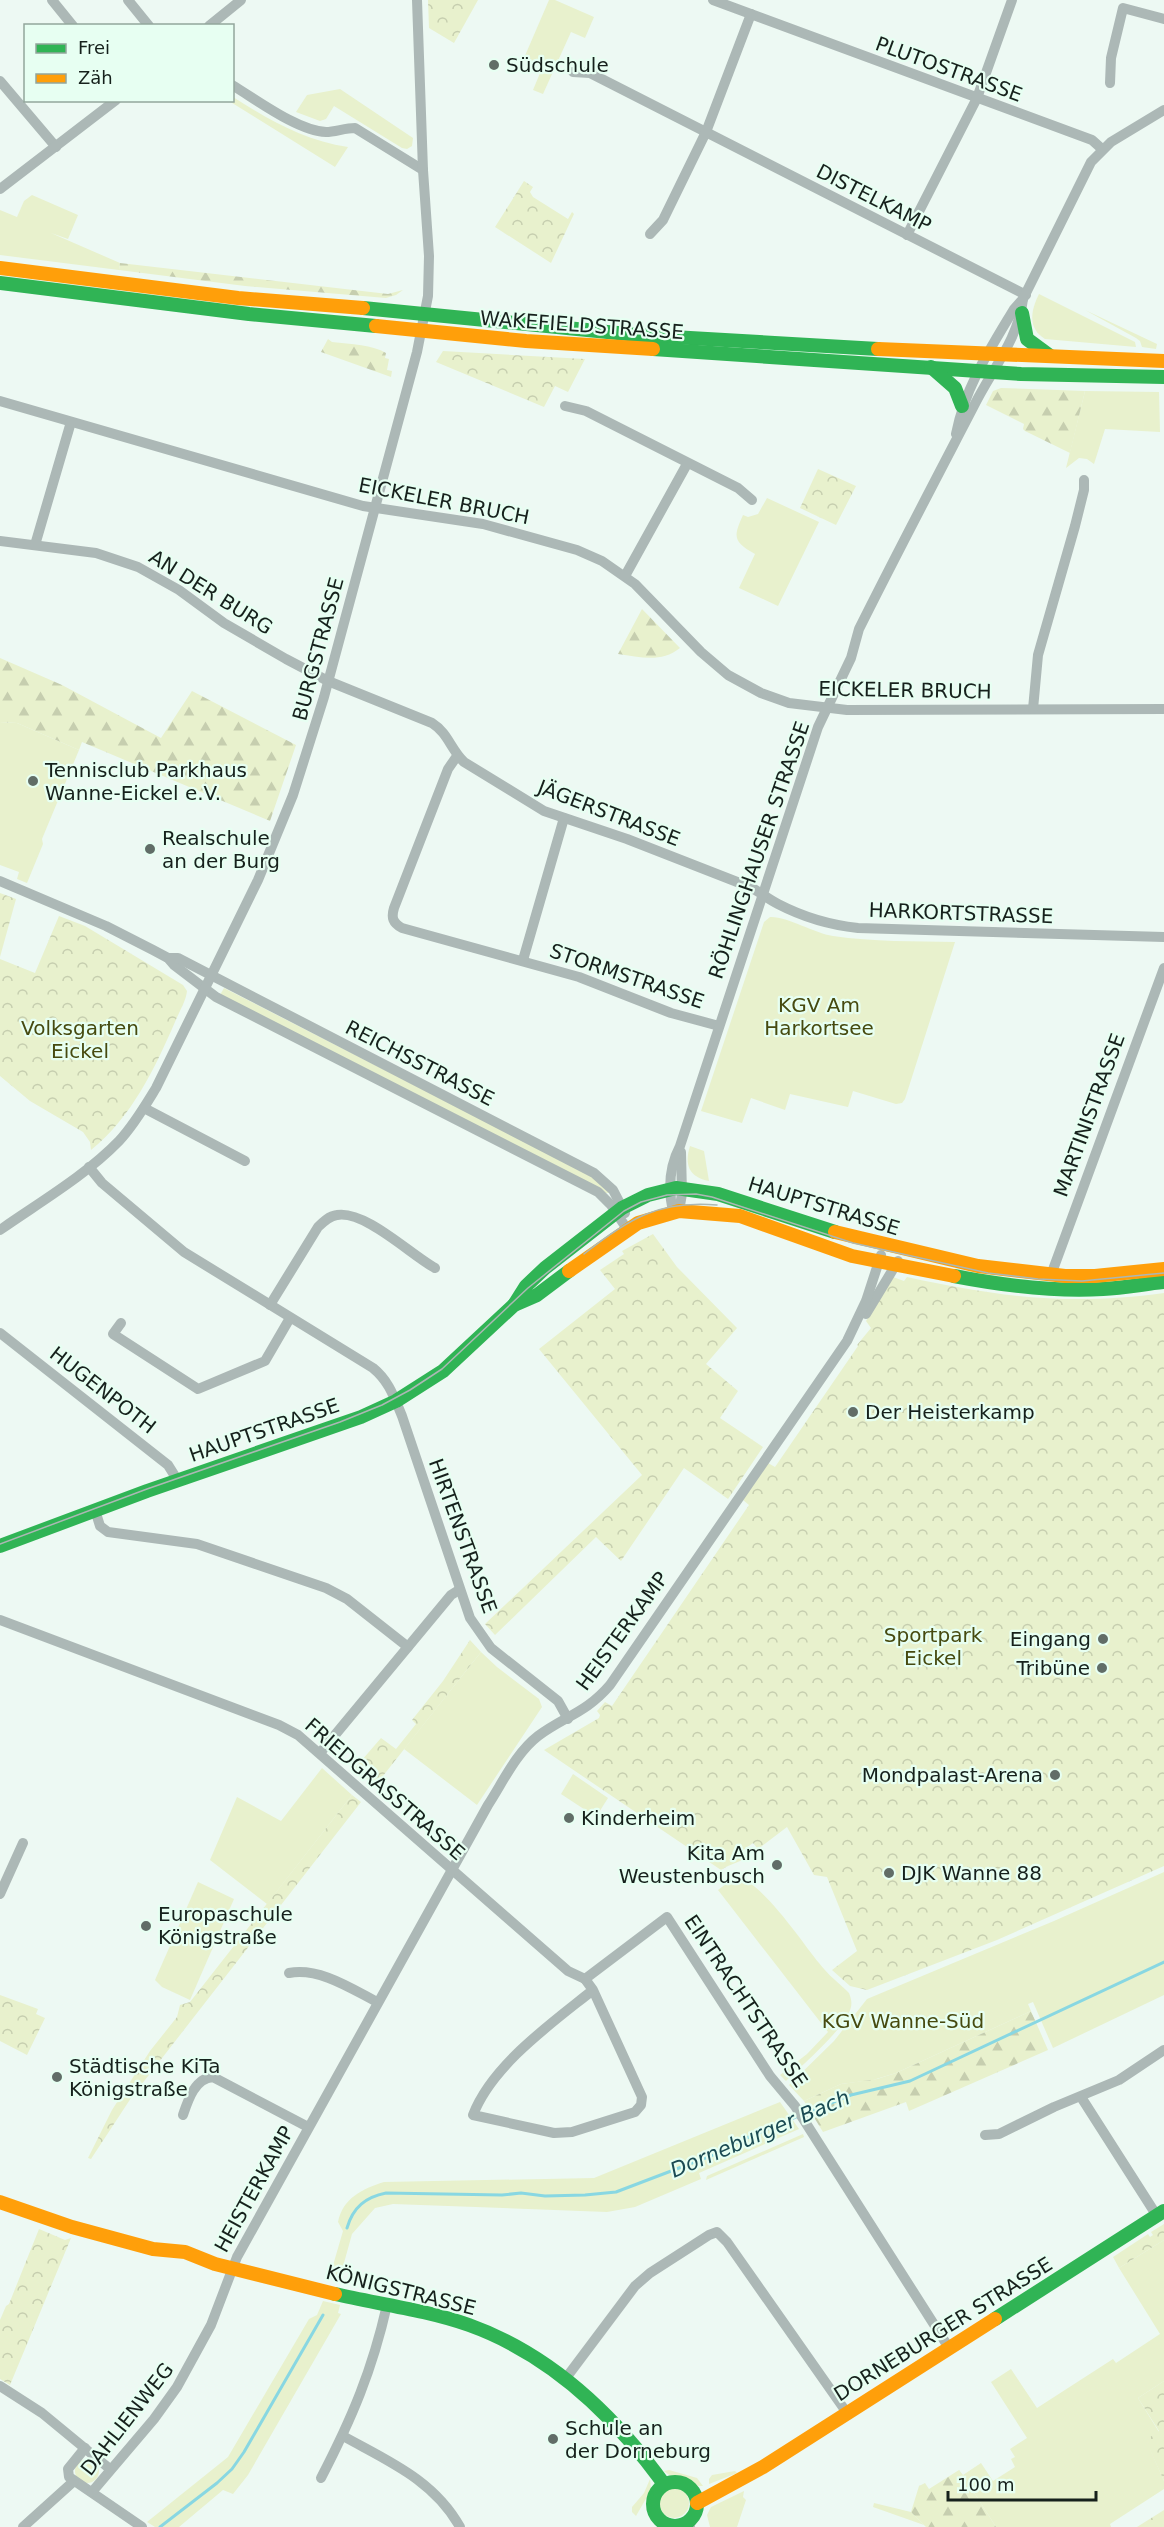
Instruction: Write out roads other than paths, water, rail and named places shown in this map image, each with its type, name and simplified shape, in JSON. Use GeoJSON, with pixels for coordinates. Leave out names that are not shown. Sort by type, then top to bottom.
{"type":"FeatureCollection","features":[{"type":"Feature","properties":{"kind":"street"},"geometry":{"type":"LineString","coordinates":[[52,0],[71,24]]}},
{"type":"Feature","properties":{"kind":"street"},"geometry":{"type":"LineString","coordinates":[[128,0],[147,24]]}},
{"type":"Feature","properties":{"kind":"street"},"geometry":{"type":"LineString","coordinates":[[211,24],[241,0]]}},
{"type":"Feature","properties":{"kind":"street","name":"BURGSTRASSE"},"geometry":{"type":"LineString","coordinates":[[0,1230],[89,1167],[118,1141],[144,1108],[258,880],[283,822],[306,759],[400,420],[429,289],[417,0]]}},
{"type":"Feature","properties":{"kind":"street","name":"PLUTOSTRASSE"},"geometry":{"type":"LineString","coordinates":[[713,0],[1092,140],[1102,149]]}},
{"type":"Feature","properties":{"kind":"street"},"geometry":{"type":"LineString","coordinates":[[907,235],[977,98],[1012,0]]}},
{"type":"Feature","properties":{"kind":"street"},"geometry":{"type":"LineString","coordinates":[[1110,83],[1111,58],[1124,4],[1164,20]]}},
{"type":"Feature","properties":{"kind":"street"},"geometry":{"type":"LineString","coordinates":[[650,234],[663,220],[706,132],[751,14]]}},
{"type":"Feature","properties":{"kind":"street","name":"DISTELKAMP"},"geometry":{"type":"LineString","coordinates":[[573,72],[590,73],[706,132],[907,235],[1024,302]]}},
{"type":"Feature","properties":{"kind":"street"},"geometry":{"type":"LineString","coordinates":[[0,81],[56,147]]}},
{"type":"Feature","properties":{"kind":"street"},"geometry":{"type":"LineString","coordinates":[[234,86],[276,111],[313,129],[327,132],[341,128],[355,128],[423,171]]}},
{"type":"Feature","properties":{"kind":"street"},"geometry":{"type":"LineString","coordinates":[[0,189],[113,102]]}},
{"type":"Feature","properties":{"kind":"street"},"geometry":{"type":"LineString","coordinates":[[1102,149],[1164,110]]}},
{"type":"Feature","properties":{"kind":"street","name":"RÖHLINGHAUSER STRASSE"},"geometry":{"type":"LineString","coordinates":[[676,1212],[680,1146],[826,710],[851,658],[859,629],[954,443],[1003,355],[1024,302],[1091,162],[1102,149]]}},
{"type":"Feature","properties":{"kind":"street","name":"WAKEFIELDSTRASSE"},"geometry":{"type":"LineString","coordinates":[[0,268],[238,298],[672,337],[1003,355],[1164,361]]}},
{"type":"Feature","properties":{"kind":"street","name":"WAKEFIELDSTRASSE"},"geometry":{"type":"LineString","coordinates":[[0,283],[249,314],[421,332],[859,364],[994,372],[1164,377]]}},
{"type":"Feature","properties":{"kind":"street"},"geometry":{"type":"LineString","coordinates":[[1024,302],[1027,339],[1050,356]]}},
{"type":"Feature","properties":{"kind":"street","name":"RÖHLINGHAUSER STRASSE"},"geometry":{"type":"LineString","coordinates":[[954,443],[962,406],[978,370],[1014,309],[1024,302]]}},
{"type":"Feature","properties":{"kind":"street"},"geometry":{"type":"LineString","coordinates":[[931,368],[953,384],[958,391],[962,406]]}},
{"type":"Feature","properties":{"kind":"street","name":"EICKELER BRUCH"},"geometry":{"type":"LineString","coordinates":[[0,401],[375,507],[468,521],[519,533],[591,555],[625,576],[701,652],[728,675],[775,699],[826,710],[1164,709]]}},
{"type":"Feature","properties":{"kind":"street"},"geometry":{"type":"LineString","coordinates":[[565,406],[586,411],[738,488],[752,500]]}},
{"type":"Feature","properties":{"kind":"street"},"geometry":{"type":"LineString","coordinates":[[35,544],[70,422]]}},
{"type":"Feature","properties":{"kind":"street"},"geometry":{"type":"LineString","coordinates":[[625,576],[687,464]]}},
{"type":"Feature","properties":{"kind":"street"},"geometry":{"type":"LineString","coordinates":[[1033,709],[1038,655],[1077,517],[1084,490],[1084,480]]}},
{"type":"Feature","properties":{"kind":"street","name":"AN DER BURG"},"geometry":{"type":"LineString","coordinates":[[0,541],[96,553],[138,567],[179,590],[230,627],[328,681]]}},
{"type":"Feature","properties":{"kind":"street","name":"JÄGERSTRASSE"},"geometry":{"type":"LineString","coordinates":[[328,681],[432,723],[443,732],[457,756],[536,806],[627,839],[764,894]]}},
{"type":"Feature","properties":{"kind":"street","name":"STORMSTRASSE"},"geometry":{"type":"LineString","coordinates":[[457,756],[444,780],[392,918],[402,928],[579,977],[671,1012],[719,1026]]}},
{"type":"Feature","properties":{"kind":"street","name":"STORMSTRASSE"},"geometry":{"type":"LineString","coordinates":[[523,960],[564,818]]}},
{"type":"Feature","properties":{"kind":"street","name":"REICHSSTRASSE"},"geometry":{"type":"LineString","coordinates":[[0,881],[106,926],[168,958],[216,997],[598,1192],[619,1210]]}},
{"type":"Feature","properties":{"kind":"street","name":"HARKORTSTRASSE"},"geometry":{"type":"LineString","coordinates":[[764,894],[781,906],[809,918],[840,926],[1164,937]]}},
{"type":"Feature","properties":{"kind":"street","name":"REICHSSTRASSE"},"geometry":{"type":"LineString","coordinates":[[168,958],[178,958],[594,1173],[608,1184],[629,1228]]}},
{"type":"Feature","properties":{"kind":"street","name":"MARTINISTRASSE"},"geometry":{"type":"LineString","coordinates":[[1051,1275],[1164,968]]}},
{"type":"Feature","properties":{"kind":"street"},"geometry":{"type":"LineString","coordinates":[[144,1108],[245,1161]]}},
{"type":"Feature","properties":{"kind":"street","name":"HIRTENSTRASSE"},"geometry":{"type":"LineString","coordinates":[[89,1167],[102,1183],[184,1252],[380,1374],[391,1388],[396,1401],[470,1618],[483,1639],[500,1656],[558,1701],[568,1719]]}},
{"type":"Feature","properties":{"kind":"street","name":"HAUPTSTRASSE"},"geometry":{"type":"LineString","coordinates":[[0,1546],[95,1510],[361,1417],[396,1401],[443,1371],[514,1305],[526,1286],[545,1268],[619,1210],[639,1198],[676,1189],[718,1194],[824,1229],[903,1250],[978,1266],[1051,1275],[1095,1276],[1164,1269]]}},
{"type":"Feature","properties":{"kind":"street","name":"HAUPTSTRASSE"},"geometry":{"type":"LineString","coordinates":[[514,1305],[537,1295],[629,1228],[676,1212],[740,1216],[802,1236],[846,1254],[878,1262],[1013,1286],[1103,1289],[1164,1282]]}},
{"type":"Feature","properties":{"kind":"street"},"geometry":{"type":"LineString","coordinates":[[270,1305],[318,1227],[325,1220],[339,1214],[355,1217],[373,1226],[417,1258],[435,1268]]}},
{"type":"Feature","properties":{"kind":"street","name":"HEISTERKAMP"},"geometry":{"type":"LineString","coordinates":[[853,1331],[884,1245]]}},
{"type":"Feature","properties":{"kind":"street","name":"HEISTERKAMP"},"geometry":{"type":"LineString","coordinates":[[231,2268],[488,1805],[529,1745],[538,1736],[589,1707],[610,1685],[853,1331],[867,1314],[903,1250]]}},
{"type":"Feature","properties":{"kind":"street"},"geometry":{"type":"LineString","coordinates":[[121,1323],[113,1334],[198,1389],[265,1361],[290,1318]]}},
{"type":"Feature","properties":{"kind":"street","name":"HUGENPOTH"},"geometry":{"type":"LineString","coordinates":[[0,1333],[168,1465],[178,1481]]}},
{"type":"Feature","properties":{"kind":"street"},"geometry":{"type":"LineString","coordinates":[[95,1510],[100,1526],[108,1532],[197,1544],[326,1588],[347,1599],[408,1647]]}},
{"type":"Feature","properties":{"kind":"street"},"geometry":{"type":"LineString","coordinates":[[320,1753],[451,1595],[459,1590]]}},
{"type":"Feature","properties":{"kind":"street","name":"FRIEDGRASSTRASSE"},"geometry":{"type":"LineString","coordinates":[[0,1620],[289,1729],[320,1753],[568,1971],[585,1979]]}},
{"type":"Feature","properties":{"kind":"street"},"geometry":{"type":"LineString","coordinates":[[0,1894],[23,1843]]}},
{"type":"Feature","properties":{"kind":"street","name":"EINTRACHTSTRASSE"},"geometry":{"type":"LineString","coordinates":[[585,1979],[667,1917],[770,2076],[810,2128],[949,2348]]}},
{"type":"Feature","properties":{"kind":"street"},"geometry":{"type":"LineString","coordinates":[[290,1972],[309,1972],[352,1989],[377,2002]]}},
{"type":"Feature","properties":{"kind":"street"},"geometry":{"type":"LineString","coordinates":[[585,1979],[593,1990],[642,2097],[641,2104],[635,2112],[563,2133],[544,2132],[473,2115],[479,2099],[510,2062],[539,2034],[593,1990]]}},
{"type":"Feature","properties":{"kind":"street"},"geometry":{"type":"LineString","coordinates":[[985,2135],[999,2134],[1054,2107],[1119,2080],[1164,2050]]}},
{"type":"Feature","properties":{"kind":"street","name":"HEISTERKAMP"},"geometry":{"type":"LineString","coordinates":[[183,2115],[189,2096],[203,2080],[213,2077],[308,2127]]}},
{"type":"Feature","properties":{"kind":"street"},"geometry":{"type":"LineString","coordinates":[[1081,2097],[1161,2214]]}},
{"type":"Feature","properties":{"kind":"street","name":"KÖNIGSTRASSE"},"geometry":{"type":"LineString","coordinates":[[0,2202],[72,2227],[153,2249],[164,2248],[208,2259],[214,2264],[418,2311],[477,2328],[545,2364],[566,2378],[621,2426],[664,2484]]}},
{"type":"Feature","properties":{"kind":"street","name":"DORNEBURGER STRASSE"},"geometry":{"type":"LineString","coordinates":[[695,2497],[742,2479],[1161,2214]]}},
{"type":"Feature","properties":{"kind":"street"},"geometry":{"type":"LineString","coordinates":[[566,2378],[635,2286],[650,2273],[717,2232],[728,2242],[847,2413]]}},
{"type":"Feature","properties":{"kind":"street","name":"DAHLIENWEG"},"geometry":{"type":"LineString","coordinates":[[92,2492],[154,2419],[189,2368],[211,2325],[231,2268]]}},
{"type":"Feature","properties":{"kind":"street"},"geometry":{"type":"LineString","coordinates":[[321,2478],[343,2436],[367,2377],[387,2305]]}},
{"type":"Feature","properties":{"kind":"street"},"geometry":{"type":"LineString","coordinates":[[0,2386],[30,2404],[110,2469]]}},
{"type":"Feature","properties":{"kind":"street"},"geometry":{"type":"LineString","coordinates":[[343,2436],[421,2480],[444,2503],[460,2527]]}},
{"type":"Feature","properties":{"kind":"street"},"geometry":{"type":"LineString","coordinates":[[85,2448],[68,2471],[68,2475],[142,2527]]}},
{"type":"Feature","properties":{"kind":"street","name":"DAHLIENWEG"},"geometry":{"type":"LineString","coordinates":[[23,2527],[74,2481]]}},
{"type":"Feature","properties":{"kind":"street"},"geometry":{"type":"LineString","coordinates":[[680,2482],[695,2497],[695,2514],[688,2525],[670,2526],[652,2522],[653,2499],[664,2484],[680,2482]]}},
{"type":"Feature","properties":{"kind":"waterway","name":"Dorneburger Bach"},"geometry":{"type":"LineString","coordinates":[[804,2114],[851,2095],[910,2081],[1164,1962]]}},
{"type":"Feature","properties":{"kind":"waterway","name":"Dorneburger Bach"},"geometry":{"type":"LineString","coordinates":[[347,2228],[353,2214],[361,2204],[372,2197],[386,2193],[502,2195],[521,2193],[545,2196],[616,2192],[721,2152],[730,2145],[798,2116]]}},
{"type":"Feature","properties":{"kind":"waterway","name":"Dorneburger Bach"},"geometry":{"type":"LineString","coordinates":[[160,2527],[232,2469],[323,2315]]}},
{"type":"Feature","properties":{"kind":"tram line"},"geometry":{"type":"LineString","coordinates":[[0,1544],[382,1405],[442,1369],[528,1288],[624,1211],[641,1202],[667,1195],[696,1194],[712,1197],[853,1243],[988,1273],[1082,1281],[1164,1273]]}},
{"type":"Feature","properties":{"kind":"tram line"},"geometry":{"type":"LineString","coordinates":[[584,1254],[615,1231],[645,1214],[678,1206],[717,1205]]}},
{"type":"Feature","properties":{"kind":"place","name":"Südschule"},"geometry":{"type":"Point","coordinates":[494,65]}},
{"type":"Feature","properties":{"kind":"place","name":"Tennisclub Parkhaus Wanne-Eickel e.V."},"geometry":{"type":"Point","coordinates":[33,781]}},
{"type":"Feature","properties":{"kind":"place","name":"Realschule an der Burg"},"geometry":{"type":"Point","coordinates":[150,849]}},
{"type":"Feature","properties":{"kind":"place","name":"Der Heisterkamp"},"geometry":{"type":"Point","coordinates":[853,1412]}},
{"type":"Feature","properties":{"kind":"place","name":"Eingang"},"geometry":{"type":"Point","coordinates":[1103,1639]}},
{"type":"Feature","properties":{"kind":"place","name":"Tribüne"},"geometry":{"type":"Point","coordinates":[1102,1668]}},
{"type":"Feature","properties":{"kind":"place","name":"Mondpalast-Arena"},"geometry":{"type":"Point","coordinates":[1055,1775]}},
{"type":"Feature","properties":{"kind":"place","name":"Kinderheim"},"geometry":{"type":"Point","coordinates":[569,1818]}},
{"type":"Feature","properties":{"kind":"place","name":"Kita Am Weustenbusch"},"geometry":{"type":"Point","coordinates":[777,1865]}},
{"type":"Feature","properties":{"kind":"place","name":"DJK Wanne 88"},"geometry":{"type":"Point","coordinates":[889,1873]}},
{"type":"Feature","properties":{"kind":"place","name":"Europaschule Königstraße"},"geometry":{"type":"Point","coordinates":[146,1926]}},
{"type":"Feature","properties":{"kind":"place","name":"Städtische KiTa Königstraße"},"geometry":{"type":"Point","coordinates":[57,2077]}},
{"type":"Feature","properties":{"kind":"place","name":"Schule an der Dorneburg"},"geometry":{"type":"Point","coordinates":[553,2439]}},
{"type":"Feature","properties":{"kind":"park label","name":"KGV Am Harkortsee"},"geometry":{"type":"Point","coordinates":[819,1016]}},
{"type":"Feature","properties":{"kind":"park label","name":"Volksgarten Eickel"},"geometry":{"type":"Point","coordinates":[80,1040]}},
{"type":"Feature","properties":{"kind":"park label","name":"Sportpark Eickel"},"geometry":{"type":"Point","coordinates":[933,1646]}},
{"type":"Feature","properties":{"kind":"park label","name":"KGV Wanne-Süd"},"geometry":{"type":"Point","coordinates":[903,2021]}}]}
